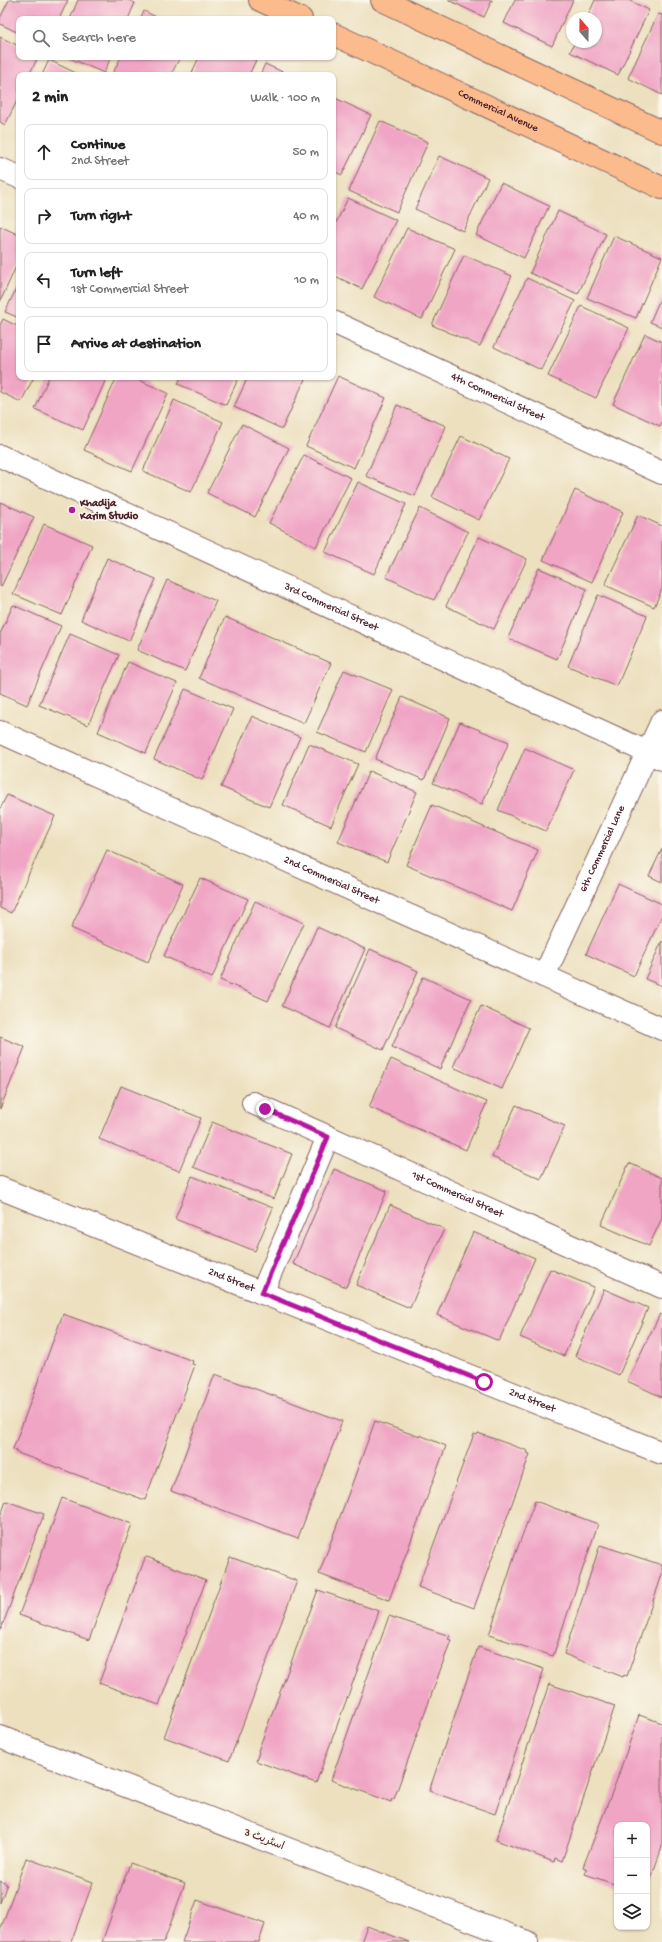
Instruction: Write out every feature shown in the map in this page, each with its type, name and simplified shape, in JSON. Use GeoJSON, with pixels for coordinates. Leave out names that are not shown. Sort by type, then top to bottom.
{"type":"FeatureCollection","features":[{"type":"Feature","properties":{"kind":"main road"},"geometry":{"type":"LineString","coordinates":[[260,0],[295,16]]}},
{"type":"Feature","properties":{"kind":"main road"},"geometry":{"type":"LineString","coordinates":[[382,0],[662,132]]}},
{"type":"Feature","properties":{"kind":"main road","name":"Commercial Avenue"},"geometry":{"type":"LineString","coordinates":[[336,35],[662,188]]}},
{"type":"Feature","properties":{"kind":"street"},"geometry":{"type":"LineString","coordinates":[[0,169],[16,176]]}},
{"type":"Feature","properties":{"kind":"street","name":"4th Commercial Street"},"geometry":{"type":"LineString","coordinates":[[336,323],[662,473]]}},
{"type":"Feature","properties":{"kind":"street","name":"3rd Commercial Street"},"geometry":{"type":"LineString","coordinates":[[0,456],[655,755]]}},
{"type":"Feature","properties":{"kind":"street","name":"6th Commercial Lane"},"geometry":{"type":"LineString","coordinates":[[544,976],[655,755],[662,721]]}},
{"type":"Feature","properties":{"kind":"street","name":"2nd Commercial Street"},"geometry":{"type":"LineString","coordinates":[[0,732],[662,1029]]}},
{"type":"Feature","properties":{"kind":"street","name":"1st Commercial Street"},"geometry":{"type":"LineString","coordinates":[[253,1103],[662,1286]]}},
{"type":"Feature","properties":{"kind":"street"},"geometry":{"type":"LineString","coordinates":[[262,1293],[328,1137]]}},
{"type":"Feature","properties":{"kind":"street","name":"2nd Street"},"geometry":{"type":"LineString","coordinates":[[0,1188],[662,1453]]}},
{"type":"Feature","properties":{"kind":"street","name":"اسٹریٹ 3"},"geometry":{"type":"LineString","coordinates":[[0,1737],[527,1942]]}},
{"type":"Feature","properties":{"kind":"building"},"geometry":{"type":"Polygon","coordinates":[[[9,0],[68,0],[60,16],[16,16],[16,32],[0,24],[0,18],[9,0]]]}},
{"type":"Feature","properties":{"kind":"building"},"geometry":{"type":"Polygon","coordinates":[[[78,0],[128,0],[135,3],[129,16],[71,16],[78,0]]]}},
{"type":"Feature","properties":{"kind":"building"},"geometry":{"type":"Polygon","coordinates":[[[448,0],[492,0],[484,17],[448,0]]]}},
{"type":"Feature","properties":{"kind":"building"},"geometry":{"type":"Polygon","coordinates":[[[515,0],[573,0],[568,12],[566,12],[566,15],[552,46],[504,23],[515,0]]]}},
{"type":"Feature","properties":{"kind":"building"},"geometry":{"type":"Polygon","coordinates":[[[595,0],[628,0],[649,10],[618,75],[570,52],[572,48],[602,48],[602,12],[590,12],[595,0]]]}},
{"type":"Feature","properties":{"kind":"building"},"geometry":{"type":"Polygon","coordinates":[[[144,11],[154,16],[142,16],[144,11]]]}},
{"type":"Feature","properties":{"kind":"building"},"geometry":{"type":"Polygon","coordinates":[[[658,14],[662,15],[662,95],[628,78],[658,14]]]}},
{"type":"Feature","properties":{"kind":"building"},"geometry":{"type":"Polygon","coordinates":[[[0,37],[16,45],[16,60],[36,60],[30,72],[16,72],[16,103],[5,125],[0,122],[0,37]]]}},
{"type":"Feature","properties":{"kind":"building"},"geometry":{"type":"Polygon","coordinates":[[[49,60],[74,72],[43,72],[49,60]]]}},
{"type":"Feature","properties":{"kind":"building"},"geometry":{"type":"Polygon","coordinates":[[[74,60],[110,60],[104,72],[74,60]]]}},
{"type":"Feature","properties":{"kind":"building"},"geometry":{"type":"Polygon","coordinates":[[[120,60],[178,60],[172,72],[114,72],[120,60]]]}},
{"type":"Feature","properties":{"kind":"building"},"geometry":{"type":"Polygon","coordinates":[[[198,60],[256,60],[250,72],[192,72],[198,60]]]}},
{"type":"Feature","properties":{"kind":"building"},"geometry":{"type":"Polygon","coordinates":[[[265,64],[282,72],[261,72],[265,64]]]}},
{"type":"Feature","properties":{"kind":"building"},"geometry":{"type":"Polygon","coordinates":[[[336,98],[371,115],[342,175],[336,172],[336,98]]]}},
{"type":"Feature","properties":{"kind":"building"},"geometry":{"type":"Polygon","coordinates":[[[380,121],[428,142],[397,212],[349,191],[380,121]]]}},
{"type":"Feature","properties":{"kind":"building"},"geometry":{"type":"Polygon","coordinates":[[[439,156],[488,178],[463,231],[415,209],[439,156]]]}},
{"type":"Feature","properties":{"kind":"building"},"geometry":{"type":"Polygon","coordinates":[[[501,183],[549,206],[524,258],[476,235],[501,183]]]}},
{"type":"Feature","properties":{"kind":"building"},"geometry":{"type":"Polygon","coordinates":[[[348,198],[396,220],[362,289],[336,276],[336,223],[348,198]]]}},
{"type":"Feature","properties":{"kind":"building"},"geometry":{"type":"Polygon","coordinates":[[[558,211],[606,234],[578,294],[530,273],[558,211]]]}},
{"type":"Feature","properties":{"kind":"building"},"geometry":{"type":"Polygon","coordinates":[[[0,226],[16,234],[16,267],[0,302],[0,226]]]}},
{"type":"Feature","properties":{"kind":"building"},"geometry":{"type":"Polygon","coordinates":[[[407,228],[455,249],[422,319],[374,297],[407,228]]]}},
{"type":"Feature","properties":{"kind":"building"},"geometry":{"type":"Polygon","coordinates":[[[614,236],[662,257],[636,318],[587,298],[614,236]]]}},
{"type":"Feature","properties":{"kind":"building"},"geometry":{"type":"Polygon","coordinates":[[[464,255],[512,276],[480,346],[432,325],[464,255]]]}},
{"type":"Feature","properties":{"kind":"building"},"geometry":{"type":"Polygon","coordinates":[[[527,278],[575,301],[541,370],[494,347],[527,278]]]}},
{"type":"Feature","properties":{"kind":"building"},"geometry":{"type":"Polygon","coordinates":[[[16,289],[16,317],[5,312],[16,289]]]}},
{"type":"Feature","properties":{"kind":"building"},"geometry":{"type":"Polygon","coordinates":[[[662,294],[662,327],[650,322],[662,294]]]}},
{"type":"Feature","properties":{"kind":"building"},"geometry":{"type":"Polygon","coordinates":[[[581,306],[629,328],[596,398],[548,376],[581,306]]]}},
{"type":"Feature","properties":{"kind":"building"},"geometry":{"type":"Polygon","coordinates":[[[3,319],[16,326],[16,380],[32,380],[21,402],[0,392],[0,325],[3,319]]]}},
{"type":"Feature","properties":{"kind":"building"},"geometry":{"type":"Polygon","coordinates":[[[645,334],[662,342],[662,422],[660,426],[613,404],[645,334]]]}},
{"type":"Feature","properties":{"kind":"building"},"geometry":{"type":"Polygon","coordinates":[[[338,376],[386,398],[354,468],[306,446],[338,376]]]}},
{"type":"Feature","properties":{"kind":"building"},"geometry":{"type":"Polygon","coordinates":[[[48,380],[106,380],[83,430],[35,409],[48,380]]]}},
{"type":"Feature","properties":{"kind":"building"},"geometry":{"type":"Polygon","coordinates":[[[116,380],[139,380],[168,393],[132,471],[84,450],[116,380]]]}},
{"type":"Feature","properties":{"kind":"building"},"geometry":{"type":"Polygon","coordinates":[[[180,380],[238,380],[226,405],[178,384],[180,380]]]}},
{"type":"Feature","properties":{"kind":"building"},"geometry":{"type":"Polygon","coordinates":[[[247,380],[305,380],[282,429],[234,407],[247,380]]]}},
{"type":"Feature","properties":{"kind":"building"},"geometry":{"type":"Polygon","coordinates":[[[174,400],[223,422],[191,492],[143,471],[174,400]]]}},
{"type":"Feature","properties":{"kind":"building"},"geometry":{"type":"Polygon","coordinates":[[[397,405],[446,426],[415,496],[366,476],[397,405]]]}},
{"type":"Feature","properties":{"kind":"building"},"geometry":{"type":"Polygon","coordinates":[[[242,424],[289,448],[255,517],[207,493],[242,424]]]}},
{"type":"Feature","properties":{"kind":"building"},"geometry":{"type":"Polygon","coordinates":[[[461,436],[509,459],[479,520],[432,497],[461,436]]]}},
{"type":"Feature","properties":{"kind":"building"},"geometry":{"type":"Polygon","coordinates":[[[304,455],[351,478],[316,547],[269,523],[304,455]]]}},
{"type":"Feature","properties":{"kind":"building"},"geometry":{"type":"Polygon","coordinates":[[[358,482],[406,504],[374,574],[325,552],[358,482]]]}},
{"type":"Feature","properties":{"kind":"building"},"geometry":{"type":"Polygon","coordinates":[[[575,490],[623,512],[592,582],[543,560],[575,490]]]}},
{"type":"Feature","properties":{"kind":"building"},"geometry":{"type":"Polygon","coordinates":[[[0,502],[34,517],[1,587],[0,586],[0,502]]]}},
{"type":"Feature","properties":{"kind":"building"},"geometry":{"type":"Polygon","coordinates":[[[420,508],[468,532],[434,600],[386,577],[420,508]]]}},
{"type":"Feature","properties":{"kind":"building"},"geometry":{"type":"Polygon","coordinates":[[[638,515],[662,526],[662,589],[654,607],[605,585],[638,515]]]}},
{"type":"Feature","properties":{"kind":"building"},"geometry":{"type":"Polygon","coordinates":[[[44,524],[92,545],[62,615],[13,594],[44,524]]]}},
{"type":"Feature","properties":{"kind":"building"},"geometry":{"type":"Polygon","coordinates":[[[479,537],[527,559],[494,629],[446,606],[479,537]]]}},
{"type":"Feature","properties":{"kind":"building"},"geometry":{"type":"Polygon","coordinates":[[[107,558],[156,579],[129,641],[81,620],[107,558]]]}},
{"type":"Feature","properties":{"kind":"building"},"geometry":{"type":"Polygon","coordinates":[[[539,568],[587,589],[557,659],[508,638],[539,568]]]}},
{"type":"Feature","properties":{"kind":"building"},"geometry":{"type":"Polygon","coordinates":[[[167,580],[216,601],[185,671],[137,650],[167,580]]]}},
{"type":"Feature","properties":{"kind":"building"},"geometry":{"type":"Polygon","coordinates":[[[598,595],[647,616],[617,686],[568,666],[598,595]]]}},
{"type":"Feature","properties":{"kind":"building"},"geometry":{"type":"Polygon","coordinates":[[[13,605],[61,626],[27,705],[0,693],[0,634],[13,605]]]}},
{"type":"Feature","properties":{"kind":"building"},"geometry":{"type":"Polygon","coordinates":[[[225,617],[331,663],[304,723],[199,678],[225,617]]]}},
{"type":"Feature","properties":{"kind":"building"},"geometry":{"type":"Polygon","coordinates":[[[70,634],[119,655],[88,725],[39,705],[70,634]]]}},
{"type":"Feature","properties":{"kind":"building"},"geometry":{"type":"Polygon","coordinates":[[[128,662],[177,683],[146,753],[98,732],[128,662]]]}},
{"type":"Feature","properties":{"kind":"building"},"geometry":{"type":"Polygon","coordinates":[[[344,670],[393,690],[366,752],[317,732],[344,670]]]}},
{"type":"Feature","properties":{"kind":"building"},"geometry":{"type":"Polygon","coordinates":[[[185,689],[233,709],[202,780],[154,759],[185,689]]]}},
{"type":"Feature","properties":{"kind":"building"},"geometry":{"type":"Polygon","coordinates":[[[402,697],[450,718],[424,780],[375,759],[402,697]]]}},
{"type":"Feature","properties":{"kind":"building"},"geometry":{"type":"Polygon","coordinates":[[[252,716],[300,737],[269,807],[221,787],[252,716]]]}},
{"type":"Feature","properties":{"kind":"building"},"geometry":{"type":"Polygon","coordinates":[[[460,722],[509,742],[482,804],[433,783],[460,722]]]}},
{"type":"Feature","properties":{"kind":"building"},"geometry":{"type":"Polygon","coordinates":[[[309,744],[358,764],[331,826],[283,805],[309,744]]]}},
{"type":"Feature","properties":{"kind":"building"},"geometry":{"type":"Polygon","coordinates":[[[525,748],[574,770],[546,831],[498,810],[525,748]]]}},
{"type":"Feature","properties":{"kind":"building"},"geometry":{"type":"Polygon","coordinates":[[[369,771],[417,792],[387,862],[338,842],[369,771]]]}},
{"type":"Feature","properties":{"kind":"building"},"geometry":{"type":"Polygon","coordinates":[[[7,795],[55,816],[11,913],[0,908],[0,809],[7,795]]]}},
{"type":"Feature","properties":{"kind":"building"},"geometry":{"type":"Polygon","coordinates":[[[432,805],[538,850],[512,911],[406,865],[432,805]]]}},
{"type":"Feature","properties":{"kind":"building"},"geometry":{"type":"Polygon","coordinates":[[[662,849],[662,882],[649,876],[662,849]]]}},
{"type":"Feature","properties":{"kind":"building"},"geometry":{"type":"Polygon","coordinates":[[[107,850],[183,884],[148,962],[71,928],[107,850]]]}},
{"type":"Feature","properties":{"kind":"building"},"geometry":{"type":"Polygon","coordinates":[[[200,878],[248,899],[212,978],[164,956],[200,878]]]}},
{"type":"Feature","properties":{"kind":"building"},"geometry":{"type":"Polygon","coordinates":[[[618,884],[662,904],[662,915],[634,976],[586,954],[618,884]]]}},
{"type":"Feature","properties":{"kind":"building"},"geometry":{"type":"Polygon","coordinates":[[[255,901],[304,923],[268,1001],[220,980],[255,901]]]}},
{"type":"Feature","properties":{"kind":"building"},"geometry":{"type":"Polygon","coordinates":[[[317,927],[365,949],[330,1028],[282,1006],[317,927]]]}},
{"type":"Feature","properties":{"kind":"building"},"geometry":{"type":"Polygon","coordinates":[[[662,941],[662,986],[645,979],[662,941]]]}},
{"type":"Feature","properties":{"kind":"building"},"geometry":{"type":"Polygon","coordinates":[[[370,949],[418,971],[383,1050],[335,1028],[370,949]]]}},
{"type":"Feature","properties":{"kind":"building"},"geometry":{"type":"Polygon","coordinates":[[[423,977],[471,999],[440,1069],[392,1047],[423,977]]]}},
{"type":"Feature","properties":{"kind":"building"},"geometry":{"type":"Polygon","coordinates":[[[481,1006],[529,1028],[502,1089],[453,1067],[481,1006]]]}},
{"type":"Feature","properties":{"kind":"building"},"geometry":{"type":"Polygon","coordinates":[[[0,1037],[25,1047],[0,1109],[0,1037]]]}},
{"type":"Feature","properties":{"kind":"building"},"geometry":{"type":"Polygon","coordinates":[[[391,1059],[487,1102],[466,1150],[369,1107],[391,1059]]]}},
{"type":"Feature","properties":{"kind":"building"},"geometry":{"type":"Polygon","coordinates":[[[121,1086],[201,1118],[179,1171],[99,1139],[121,1086]]]}},
{"type":"Feature","properties":{"kind":"building"},"geometry":{"type":"Polygon","coordinates":[[[516,1105],[565,1126],[541,1179],[492,1157],[516,1105]]]}},
{"type":"Feature","properties":{"kind":"building"},"geometry":{"type":"Polygon","coordinates":[[[212,1122],[292,1154],[274,1199],[193,1167],[212,1122]]]}},
{"type":"Feature","properties":{"kind":"building"},"geometry":{"type":"Polygon","coordinates":[[[629,1163],[662,1178],[662,1218],[649,1246],[601,1225],[629,1163]]]}},
{"type":"Feature","properties":{"kind":"building"},"geometry":{"type":"Polygon","coordinates":[[[334,1169],[387,1191],[346,1287],[293,1264],[334,1169]]]}},
{"type":"Feature","properties":{"kind":"building"},"geometry":{"type":"Polygon","coordinates":[[[192,1176],[273,1208],[255,1251],[175,1219],[192,1176]]]}},
{"type":"Feature","properties":{"kind":"building"},"geometry":{"type":"Polygon","coordinates":[[[390,1205],[444,1229],[410,1308],[356,1285],[390,1205]]]}},
{"type":"Feature","properties":{"kind":"building"},"geometry":{"type":"Polygon","coordinates":[[[473,1232],[535,1258],[499,1341],[437,1315],[473,1232]]]}},
{"type":"Feature","properties":{"kind":"building"},"geometry":{"type":"Polygon","coordinates":[[[550,1269],[594,1287],[564,1356],[520,1337],[550,1269]]]}},
{"type":"Feature","properties":{"kind":"building"},"geometry":{"type":"Polygon","coordinates":[[[604,1289],[648,1308],[619,1375],[575,1356],[604,1289]]]}},
{"type":"Feature","properties":{"kind":"building"},"geometry":{"type":"Polygon","coordinates":[[[63,1314],[193,1361],[192,1364],[195,1365],[145,1500],[15,1452],[16,1450],[13,1449],[63,1314]]]}},
{"type":"Feature","properties":{"kind":"building"},"geometry":{"type":"Polygon","coordinates":[[[660,1314],[662,1315],[662,1397],[627,1381],[660,1314]]]}},
{"type":"Feature","properties":{"kind":"building"},"geometry":{"type":"Polygon","coordinates":[[[215,1374],[342,1421],[298,1538],[171,1491],[215,1374]]]}},
{"type":"Feature","properties":{"kind":"building"},"geometry":{"type":"Polygon","coordinates":[[[375,1421],[420,1437],[420,1435],[446,1446],[389,1600],[319,1574],[375,1421]]]}},
{"type":"Feature","properties":{"kind":"building"},"geometry":{"type":"Polygon","coordinates":[[[478,1433],[528,1451],[527,1453],[530,1454],[474,1608],[418,1587],[474,1434],[477,1435],[478,1433]]]}},
{"type":"Feature","properties":{"kind":"building"},"geometry":{"type":"Polygon","coordinates":[[[62,1498],[132,1524],[89,1640],[19,1615],[62,1498]]]}},
{"type":"Feature","properties":{"kind":"building"},"geometry":{"type":"Polygon","coordinates":[[[6,1501],[44,1514],[0,1632],[0,1518],[6,1501]]]}},
{"type":"Feature","properties":{"kind":"building"},"geometry":{"type":"Polygon","coordinates":[[[535,1501],[598,1524],[553,1656],[489,1635],[515,1555],[535,1501]]]}},
{"type":"Feature","properties":{"kind":"building"},"geometry":{"type":"Polygon","coordinates":[[[600,1545],[662,1565],[662,1575],[627,1676],[624,1675],[623,1677],[564,1654],[600,1545]]]}},
{"type":"Feature","properties":{"kind":"building"},"geometry":{"type":"Polygon","coordinates":[[[147,1557],[206,1580],[159,1705],[99,1683],[145,1558],[147,1557]]]}},
{"type":"Feature","properties":{"kind":"building"},"geometry":{"type":"Polygon","coordinates":[[[230,1557],[297,1581],[229,1761],[164,1737],[230,1557]]]}},
{"type":"Feature","properties":{"kind":"building"},"geometry":{"type":"Polygon","coordinates":[[[318,1590],[379,1611],[316,1783],[256,1761],[258,1751],[318,1590]]]}},
{"type":"Feature","properties":{"kind":"building"},"geometry":{"type":"Polygon","coordinates":[[[389,1616],[450,1636],[448,1639],[451,1640],[394,1799],[392,1799],[391,1802],[331,1780],[389,1616]]]}},
{"type":"Feature","properties":{"kind":"building"},"geometry":{"type":"Polygon","coordinates":[[[478,1647],[544,1669],[495,1814],[429,1791],[478,1647]]]}},
{"type":"Feature","properties":{"kind":"building"},"geometry":{"type":"Polygon","coordinates":[[[549,1684],[615,1706],[562,1861],[555,1858],[554,1862],[496,1840],[549,1684]]]}},
{"type":"Feature","properties":{"kind":"building"},"geometry":{"type":"Polygon","coordinates":[[[639,1715],[662,1723],[662,1847],[650,1881],[650,1822],[614,1822],[614,1884],[585,1874],[587,1869],[583,1867],[616,1782],[639,1715]]]}},
{"type":"Feature","properties":{"kind":"building"},"geometry":{"type":"Polygon","coordinates":[[[26,1858],[93,1882],[71,1942],[0,1942],[0,1931],[26,1858]]]}},
{"type":"Feature","properties":{"kind":"building"},"geometry":{"type":"Polygon","coordinates":[[[130,1863],[185,1883],[164,1942],[102,1942],[130,1863]]]}},
{"type":"Feature","properties":{"kind":"building"},"geometry":{"type":"Polygon","coordinates":[[[0,1881],[7,1884],[0,1903],[0,1881]]]}},
{"type":"Feature","properties":{"kind":"building"},"geometry":{"type":"Polygon","coordinates":[[[197,1900],[265,1924],[259,1942],[182,1942],[197,1900]]]}},
{"type":"Feature","properties":{"kind":"building"},"geometry":{"type":"Polygon","coordinates":[[[367,1926],[409,1942],[361,1942],[367,1926]]]}},
{"type":"Feature","properties":{"kind":"place","name":"Khadija Karim Studio"},"geometry":{"type":"Point","coordinates":[72,510]}},
{"type":"Feature","properties":{"kind":"route"},"geometry":{"type":"LineString","coordinates":[[265,1109],[328,1137],[262,1293],[484,1382]]}}]}
